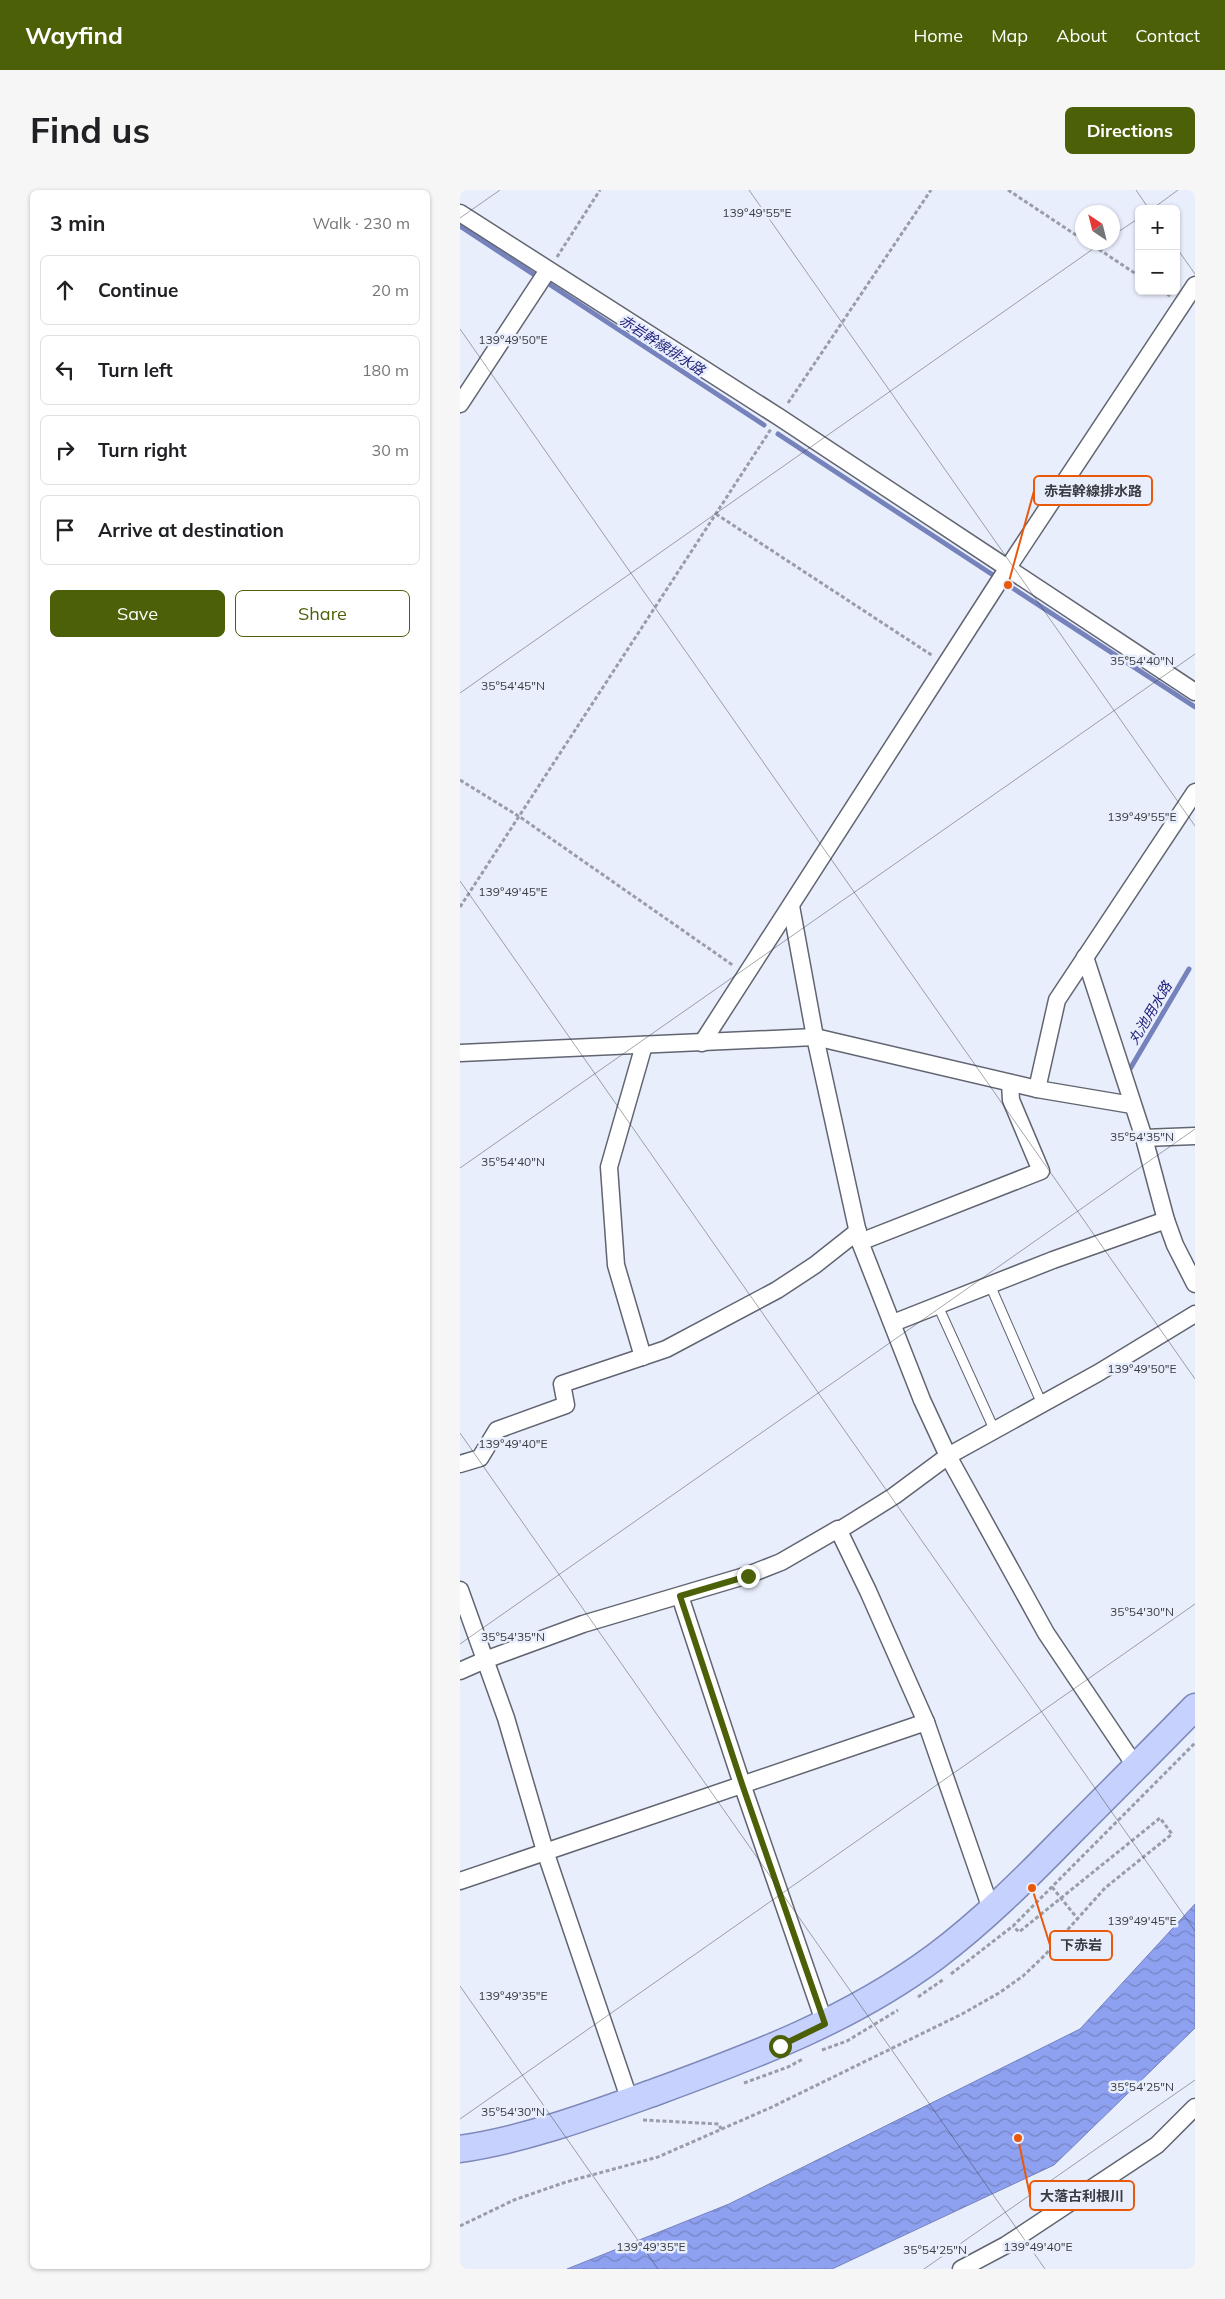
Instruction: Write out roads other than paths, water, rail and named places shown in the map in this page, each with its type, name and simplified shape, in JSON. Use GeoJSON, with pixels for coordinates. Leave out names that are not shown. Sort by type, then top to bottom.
{"type":"FeatureCollection","features":[{"type":"Feature","properties":{"kind":"main road"},"geometry":{"type":"LineString","coordinates":[[460,2149],[636,2110],[780,2046],[863,2003],[934,1958],[991,1909],[1038,1865],[1195,1707]]}},
{"type":"Feature","properties":{"kind":"street"},"geometry":{"type":"LineString","coordinates":[[460,213],[779,417],[1195,692]]}},
{"type":"Feature","properties":{"kind":"street"},"geometry":{"type":"LineString","coordinates":[[460,404],[548,270]]}},
{"type":"Feature","properties":{"kind":"street"},"geometry":{"type":"LineString","coordinates":[[702,1043],[745,973],[791,906],[1007,569],[1195,284]]}},
{"type":"Feature","properties":{"kind":"street"},"geometry":{"type":"LineString","coordinates":[[1037,1089],[1057,1000],[1195,792]]}},
{"type":"Feature","properties":{"kind":"street"},"geometry":{"type":"LineString","coordinates":[[791,906],[816,1037],[859,1237],[922,1400],[948,1456],[1046,1633],[1136,1767]]}},
{"type":"Feature","properties":{"kind":"street"},"geometry":{"type":"LineString","coordinates":[[1085,957],[1144,1138],[1166,1220],[1175,1246],[1195,1284]]}},
{"type":"Feature","properties":{"kind":"street"},"geometry":{"type":"LineString","coordinates":[[460,1053],[816,1037],[1037,1089],[1132,1105]]}},
{"type":"Feature","properties":{"kind":"street"},"geometry":{"type":"LineString","coordinates":[[643,1357],[616,1265],[609,1167],[644,1045]]}},
{"type":"Feature","properties":{"kind":"street"},"geometry":{"type":"LineString","coordinates":[[460,1464],[480,1458],[497,1430],[566,1404],[562,1384],[666,1349],[777,1290],[859,1237],[1041,1171],[1011,1100],[1010,1083]]}},
{"type":"Feature","properties":{"kind":"street"},"geometry":{"type":"LineString","coordinates":[[1144,1138],[1195,1136]]}},
{"type":"Feature","properties":{"kind":"street"},"geometry":{"type":"LineString","coordinates":[[893,1323],[1053,1260],[1166,1220]]}},
{"type":"Feature","properties":{"kind":"street"},"geometry":{"type":"LineString","coordinates":[[460,1671],[583,1624],[748,1576],[782,1562],[838,1531],[894,1496],[948,1456],[1156,1340],[1195,1314]]}},
{"type":"Feature","properties":{"kind":"street"},"geometry":{"type":"LineString","coordinates":[[838,1531],[872,1600],[926,1722],[991,1909]]}},
{"type":"Feature","properties":{"kind":"street"},"geometry":{"type":"LineString","coordinates":[[460,1590],[506,1718],[545,1851],[636,2110]]}},
{"type":"Feature","properties":{"kind":"street"},"geometry":{"type":"LineString","coordinates":[[680,1596],[742,1784],[825,2024]]}},
{"type":"Feature","properties":{"kind":"street"},"geometry":{"type":"LineString","coordinates":[[460,1881],[926,1722]]}},
{"type":"Feature","properties":{"kind":"street"},"geometry":{"type":"LineString","coordinates":[[961,2269],[1006,2244],[1156,2145],[1195,2107]]}},
{"type":"Feature","properties":{"kind":"lane"},"geometry":{"type":"LineString","coordinates":[[990,1285],[1042,1404]]}},
{"type":"Feature","properties":{"kind":"lane"},"geometry":{"type":"LineString","coordinates":[[938,1306],[994,1429]]}},
{"type":"Feature","properties":{"kind":"water"},"geometry":{"type":"Polygon","coordinates":[[[1195,1904],[1195,2028],[1054,2165],[832,2269],[567,2269],[729,2204],[1080,2029],[1195,1904]]]}},
{"type":"Feature","properties":{"kind":"waterway","name":"赤岩幹線排水路"},"geometry":{"type":"LineString","coordinates":[[460,226],[536,276]]}},
{"type":"Feature","properties":{"kind":"waterway","name":"赤岩幹線排水路"},"geometry":{"type":"LineString","coordinates":[[549,284],[764,425]]}},
{"type":"Feature","properties":{"kind":"waterway","name":"赤岩幹線排水路"},"geometry":{"type":"LineString","coordinates":[[778,434],[993,575]]}},
{"type":"Feature","properties":{"kind":"waterway","name":"赤岩幹線排水路"},"geometry":{"type":"LineString","coordinates":[[1008,585],[1195,707]]}},
{"type":"Feature","properties":{"kind":"waterway","name":"丸池用水路"},"geometry":{"type":"LineString","coordinates":[[1130,1069],[1189,969]]}},
{"type":"Feature","properties":{"kind":"place","name":"赤岩幹線排水路"},"geometry":{"type":"Point","coordinates":[1008,585]}},
{"type":"Feature","properties":{"kind":"place","name":"下赤岩"},"geometry":{"type":"Point","coordinates":[1032,1888]}},
{"type":"Feature","properties":{"kind":"place","name":"大落古利根川"},"geometry":{"type":"Point","coordinates":[1018,2138]}}]}
